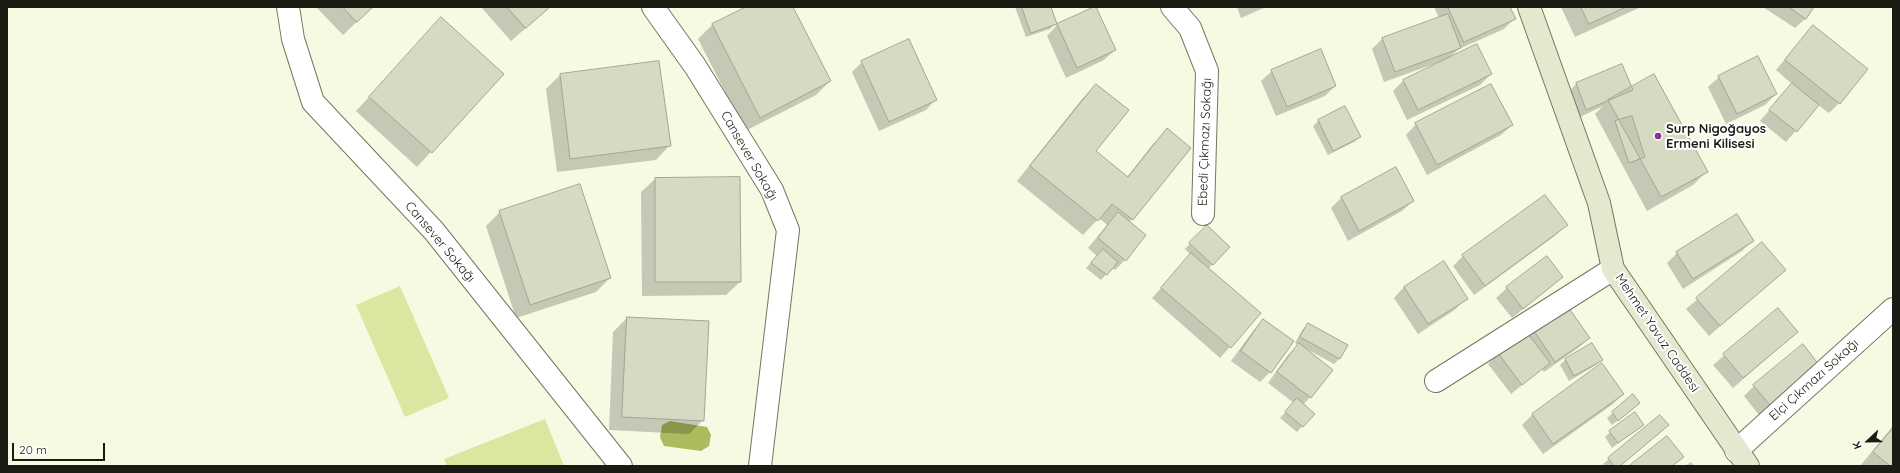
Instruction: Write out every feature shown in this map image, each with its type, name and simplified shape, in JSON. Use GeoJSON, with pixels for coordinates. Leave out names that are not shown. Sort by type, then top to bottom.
{"type":"FeatureCollection","features":[{"type":"Feature","properties":{"kind":"street","name":"Cansever Sokağı"},"geometry":{"type":"LineString","coordinates":[[288,7],[292,39],[313,102],[434,231],[621,466]]}},
{"type":"Feature","properties":{"kind":"street","name":"Cansever Sokağı"},"geometry":{"type":"LineString","coordinates":[[653,7],[695,66],[772,190],[788,230],[760,466]]}},
{"type":"Feature","properties":{"kind":"street","name":"Ebedi Çıkmazı Sokağı"},"geometry":{"type":"LineString","coordinates":[[1172,7],[1190,28],[1207,71],[1203,214]]}},
{"type":"Feature","properties":{"kind":"street","name":"Mehmet Yavuz Caddesi"},"geometry":{"type":"LineString","coordinates":[[1528,7],[1599,203],[1614,269],[1742,458]]}},
{"type":"Feature","properties":{"kind":"street"},"geometry":{"type":"LineString","coordinates":[[1436,381],[1614,269]]}},
{"type":"Feature","properties":{"kind":"street","name":"Elçi Çıkmazı Sokağı"},"geometry":{"type":"LineString","coordinates":[[1742,458],[1893,309]]}},
{"type":"Feature","properties":{"kind":"shaded area"},"geometry":{"type":"Polygon","coordinates":[[[400,286],[449,398],[405,417],[356,305],[400,286]]]}},
{"type":"Feature","properties":{"kind":"shaded area"},"geometry":{"type":"Polygon","coordinates":[[[545,419],[564,466],[447,466],[444,459],[545,419]]]}},
{"type":"Feature","properties":{"kind":"shaded area"},"geometry":{"type":"Polygon","coordinates":[[[670,421],[707,427],[711,435],[709,446],[701,451],[664,446],[660,437],[662,425],[670,421]]]}},
{"type":"Feature","properties":{"kind":"building"},"geometry":{"type":"Polygon","coordinates":[[[343,7],[373,7],[357,22],[343,7]]]}},
{"type":"Feature","properties":{"kind":"building"},"geometry":{"type":"Polygon","coordinates":[[[507,7],[550,7],[526,28],[507,7]]]}},
{"type":"Feature","properties":{"kind":"building"},"geometry":{"type":"Polygon","coordinates":[[[746,7],[793,7],[831,81],[760,118],[712,24],[746,7]]]}},
{"type":"Feature","properties":{"kind":"building"},"geometry":{"type":"Polygon","coordinates":[[[1022,7],[1051,7],[1057,24],[1031,33],[1022,7]]]}},
{"type":"Feature","properties":{"kind":"building"},"geometry":{"type":"Polygon","coordinates":[[[1096,7],[1116,50],[1077,68],[1057,24],[1096,7]]]}},
{"type":"Feature","properties":{"kind":"building"},"geometry":{"type":"Polygon","coordinates":[[[1448,7],[1510,7],[1516,19],[1464,42],[1448,7]]]}},
{"type":"Feature","properties":{"kind":"building"},"geometry":{"type":"Polygon","coordinates":[[[1581,7],[1626,7],[1589,24],[1581,7]]]}},
{"type":"Feature","properties":{"kind":"building"},"geometry":{"type":"Polygon","coordinates":[[[1789,7],[1814,7],[1806,19],[1789,7]]]}},
{"type":"Feature","properties":{"kind":"building"},"geometry":{"type":"Polygon","coordinates":[[[1448,14],[1461,48],[1395,72],[1382,38],[1448,14]]]}},
{"type":"Feature","properties":{"kind":"building"},"geometry":{"type":"Polygon","coordinates":[[[441,17],[504,74],[432,153],[369,97],[441,17]]]}},
{"type":"Feature","properties":{"kind":"building"},"geometry":{"type":"Polygon","coordinates":[[[1813,25],[1868,69],[1840,104],[1785,60],[1813,25]]]}},
{"type":"Feature","properties":{"kind":"building"},"geometry":{"type":"Polygon","coordinates":[[[909,39],[937,100],[889,122],[861,61],[909,39]]]}},
{"type":"Feature","properties":{"kind":"building"},"geometry":{"type":"Polygon","coordinates":[[[1477,44],[1492,74],[1418,110],[1403,80],[1477,44]]]}},
{"type":"Feature","properties":{"kind":"building"},"geometry":{"type":"Polygon","coordinates":[[[1321,49],[1336,86],[1287,107],[1271,70],[1321,49]]]}},
{"type":"Feature","properties":{"kind":"building"},"geometry":{"type":"Polygon","coordinates":[[[1758,56],[1777,94],[1737,114],[1718,76],[1758,56]]]}},
{"type":"Feature","properties":{"kind":"building"},"geometry":{"type":"Polygon","coordinates":[[[659,61],[671,146],[570,159],[560,74],[659,61]]]}},
{"type":"Feature","properties":{"kind":"building"},"geometry":{"type":"Polygon","coordinates":[[[1622,64],[1633,90],[1586,110],[1576,83],[1622,64]]]}},
{"type":"Feature","properties":{"kind":"building","name":"Surp Nigoğayos Ermeni Kilisesi"},"geometry":{"type":"Polygon","coordinates":[[[1654,74],[1708,172],[1661,197],[1608,100],[1654,74]]]}},
{"type":"Feature","properties":{"kind":"building"},"geometry":{"type":"Polygon","coordinates":[[[1792,83],[1819,105],[1797,132],[1769,110],[1792,83]]]}},
{"type":"Feature","properties":{"kind":"building"},"geometry":{"type":"Polygon","coordinates":[[[1096,84],[1129,110],[1096,151],[1128,177],[1167,128],[1191,148],[1133,220],[1112,204],[1098,221],[1030,166],[1096,84]]]}},
{"type":"Feature","properties":{"kind":"building"},"geometry":{"type":"Polygon","coordinates":[[[1491,84],[1513,125],[1437,165],[1415,123],[1491,84]]]}},
{"type":"Feature","properties":{"kind":"building"},"geometry":{"type":"Polygon","coordinates":[[[1345,106],[1361,137],[1333,151],[1318,120],[1345,106]]]}},
{"type":"Feature","properties":{"kind":"building"},"geometry":{"type":"Polygon","coordinates":[[[1632,116],[1645,157],[1629,163],[1615,121],[1632,116]]]}},
{"type":"Feature","properties":{"kind":"building"},"geometry":{"type":"Polygon","coordinates":[[[1396,167],[1414,201],[1359,231],[1341,197],[1396,167]]]}},
{"type":"Feature","properties":{"kind":"building"},"geometry":{"type":"Polygon","coordinates":[[[740,177],[741,282],[655,282],[655,178],[740,177]]]}},
{"type":"Feature","properties":{"kind":"building"},"geometry":{"type":"Polygon","coordinates":[[[580,184],[611,278],[530,305],[499,211],[580,184]]]}},
{"type":"Feature","properties":{"kind":"building"},"geometry":{"type":"Polygon","coordinates":[[[1545,195],[1568,225],[1485,286],[1462,255],[1545,195]]]}},
{"type":"Feature","properties":{"kind":"building"},"geometry":{"type":"Polygon","coordinates":[[[1118,212],[1146,235],[1126,261],[1098,238],[1118,212]]]}},
{"type":"Feature","properties":{"kind":"building"},"geometry":{"type":"Polygon","coordinates":[[[1737,214],[1754,241],[1693,279],[1676,252],[1737,214]]]}},
{"type":"Feature","properties":{"kind":"building"},"geometry":{"type":"Polygon","coordinates":[[[1207,225],[1230,247],[1213,265],[1189,243],[1207,225]]]}},
{"type":"Feature","properties":{"kind":"building"},"geometry":{"type":"Polygon","coordinates":[[[1762,242],[1786,270],[1720,326],[1696,298],[1762,242]]]}},
{"type":"Feature","properties":{"kind":"building"},"geometry":{"type":"Polygon","coordinates":[[[1103,249],[1118,262],[1107,275],[1091,263],[1103,249]]]}},
{"type":"Feature","properties":{"kind":"building"},"geometry":{"type":"Polygon","coordinates":[[[1191,253],[1261,313],[1231,348],[1161,288],[1191,253]]]}},
{"type":"Feature","properties":{"kind":"building"},"geometry":{"type":"Polygon","coordinates":[[[1547,256],[1563,277],[1523,309],[1506,287],[1547,256]]]}},
{"type":"Feature","properties":{"kind":"building"},"geometry":{"type":"Polygon","coordinates":[[[1444,261],[1468,299],[1428,324],[1404,287],[1444,261]]]}},
{"type":"Feature","properties":{"kind":"building"},"geometry":{"type":"Polygon","coordinates":[[[1566,304],[1590,338],[1555,362],[1532,328],[1566,304]]]}},
{"type":"Feature","properties":{"kind":"building"},"geometry":{"type":"Polygon","coordinates":[[[1778,308],[1798,332],[1743,378],[1723,354],[1778,308]]]}},
{"type":"Feature","properties":{"kind":"building"},"geometry":{"type":"Polygon","coordinates":[[[627,317],[709,321],[704,421],[622,417],[627,317]]]}},
{"type":"Feature","properties":{"kind":"building"},"geometry":{"type":"Polygon","coordinates":[[[1263,319],[1294,341],[1271,373],[1241,351],[1263,319]]]}},
{"type":"Feature","properties":{"kind":"building"},"geometry":{"type":"Polygon","coordinates":[[[1308,323],[1348,345],[1340,359],[1300,337],[1308,323]]]}},
{"type":"Feature","properties":{"kind":"building"},"geometry":{"type":"Polygon","coordinates":[[[1526,331],[1550,363],[1522,385],[1498,353],[1526,331]]]}},
{"type":"Feature","properties":{"kind":"building"},"geometry":{"type":"Polygon","coordinates":[[[1299,343],[1333,370],[1311,398],[1277,372],[1299,343]]]}},
{"type":"Feature","properties":{"kind":"building"},"geometry":{"type":"Polygon","coordinates":[[[1592,343],[1603,360],[1574,376],[1565,359],[1592,343]]]}},
{"type":"Feature","properties":{"kind":"building"},"geometry":{"type":"Polygon","coordinates":[[[1803,344],[1819,365],[1770,405],[1753,385],[1803,344]]]}},
{"type":"Feature","properties":{"kind":"building"},"geometry":{"type":"Polygon","coordinates":[[[1602,363],[1624,394],[1553,444],[1532,414],[1602,363]]]}},
{"type":"Feature","properties":{"kind":"building"},"geometry":{"type":"Polygon","coordinates":[[[1633,394],[1640,403],[1618,421],[1612,412],[1633,394]]]}},
{"type":"Feature","properties":{"kind":"building"},"geometry":{"type":"Polygon","coordinates":[[[1297,398],[1315,414],[1303,427],[1285,412],[1297,398]]]}},
{"type":"Feature","properties":{"kind":"building"},"geometry":{"type":"Polygon","coordinates":[[[1635,412],[1644,425],[1618,443],[1609,431],[1635,412]]]}},
{"type":"Feature","properties":{"kind":"building"},"geometry":{"type":"Polygon","coordinates":[[[1660,415],[1669,425],[1620,466],[1614,466],[1608,458],[1660,415]]]}},
{"type":"Feature","properties":{"kind":"building"},"geometry":{"type":"Polygon","coordinates":[[[1893,428],[1893,466],[1890,466],[1873,452],[1893,428]]]}},
{"type":"Feature","properties":{"kind":"building"},"geometry":{"type":"Polygon","coordinates":[[[1667,436],[1684,457],[1672,466],[1629,466],[1667,436]]]}},
{"type":"Feature","properties":{"kind":"place","name":"Surp Nigoğayos Ermeni Kilisesi"},"geometry":{"type":"Point","coordinates":[1658,136]}}]}
